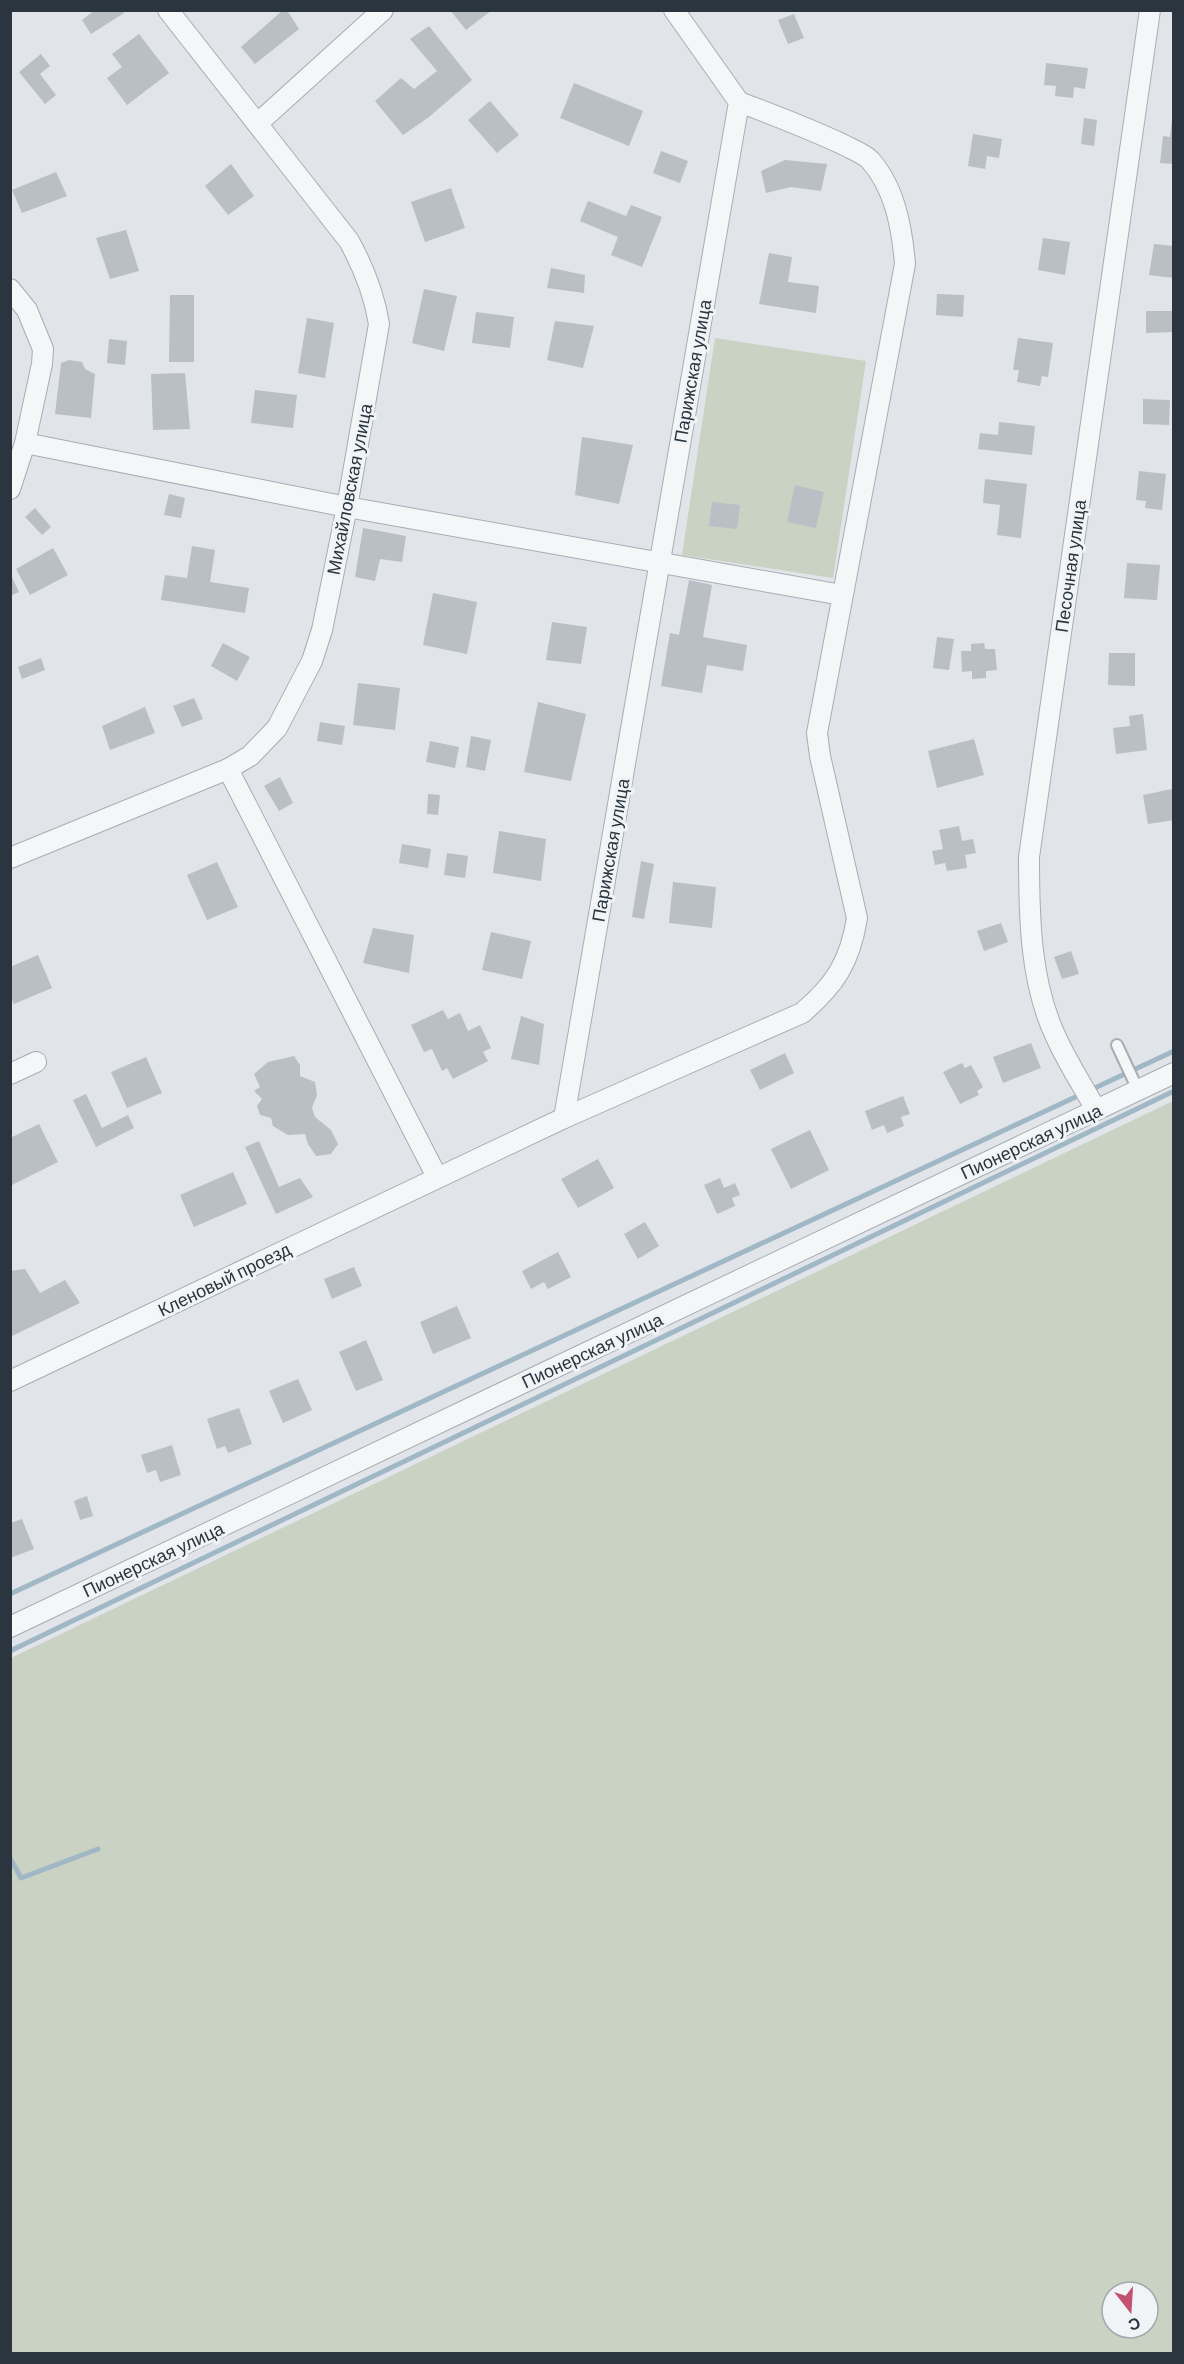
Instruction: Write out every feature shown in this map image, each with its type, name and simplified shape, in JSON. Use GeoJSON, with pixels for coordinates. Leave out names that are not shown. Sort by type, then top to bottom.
{"type":"FeatureCollection","features":[{"type":"Feature","properties":{"kind":"street","name":"Михайловская улица"},"geometry":{"type":"LineString","coordinates":[[10,858],[228,769],[250,756],[277,728],[312,661],[322,630],[347,507],[379,324],[375,297],[364,269],[349,241],[168,10]]}},
{"type":"Feature","properties":{"kind":"street"},"geometry":{"type":"LineString","coordinates":[[258,123],[383,10]]}},
{"type":"Feature","properties":{"kind":"street"},"geometry":{"type":"LineString","coordinates":[[228,769],[437,1177],[802,1013],[825,993],[840,970],[853,945],[857,918],[820,756],[818,733],[905,264],[899,216],[881,177],[869,159],[807,128],[739,102],[674,10]]}},
{"type":"Feature","properties":{"kind":"street","name":"Песочная улица"},"geometry":{"type":"LineString","coordinates":[[1096,1110],[1055,1036],[1042,997],[1031,926],[1029,857],[1150,10]]}},
{"type":"Feature","properties":{"kind":"street","name":"Парижская улица"},"geometry":{"type":"LineString","coordinates":[[564,1118],[739,102]]}},
{"type":"Feature","properties":{"kind":"street"},"geometry":{"type":"LineString","coordinates":[[10,289],[27,310],[43,349],[26,443],[10,489]]}},
{"type":"Feature","properties":{"kind":"street"},"geometry":{"type":"LineString","coordinates":[[26,443],[347,507],[842,595]]}},
{"type":"Feature","properties":{"kind":"street"},"geometry":{"type":"LineString","coordinates":[[10,1074],[36,1062]]}},
{"type":"Feature","properties":{"kind":"street","name":"Пионерская улица"},"geometry":{"type":"LineString","coordinates":[[10,1627],[1173,1073]]}},
{"type":"Feature","properties":{"kind":"street","name":"Кленовый проезд"},"geometry":{"type":"LineString","coordinates":[[10,1381],[437,1177]]}},
{"type":"Feature","properties":{"kind":"lane"},"geometry":{"type":"LineString","coordinates":[[1117,1045],[1138,1090]]}},
{"type":"Feature","properties":{"kind":"green space"},"geometry":{"type":"Polygon","coordinates":[[[715,338],[866,361],[833,578],[682,555],[715,338]]]}},
{"type":"Feature","properties":{"kind":"green space"},"geometry":{"type":"Polygon","coordinates":[[[1173,1101],[1173,2353],[11,2353],[11,1658],[1173,1101]]]}},
{"type":"Feature","properties":{"kind":"building"},"geometry":{"type":"Polygon","coordinates":[[[95,10],[122,10],[124,13],[91,34],[82,20],[95,10]]]}},
{"type":"Feature","properties":{"kind":"building"},"geometry":{"type":"Polygon","coordinates":[[[283,10],[287,10],[299,29],[255,64],[241,47],[283,10]]]}},
{"type":"Feature","properties":{"kind":"building"},"geometry":{"type":"Polygon","coordinates":[[[450,10],[492,10],[466,30],[450,10]]]}},
{"type":"Feature","properties":{"kind":"building"},"geometry":{"type":"Polygon","coordinates":[[[794,14],[804,38],[788,44],[778,20],[794,14]]]}},
{"type":"Feature","properties":{"kind":"building"},"geometry":{"type":"Polygon","coordinates":[[[429,26],[472,80],[429,117],[403,135],[375,101],[401,78],[414,89],[437,71],[410,39],[429,26]]]}},
{"type":"Feature","properties":{"kind":"building"},"geometry":{"type":"Polygon","coordinates":[[[139,34],[169,73],[127,105],[107,78],[122,67],[112,54],[139,34]]]}},
{"type":"Feature","properties":{"kind":"building"},"geometry":{"type":"Polygon","coordinates":[[[41,54],[50,66],[40,74],[56,95],[45,104],[19,72],[41,54]]]}},
{"type":"Feature","properties":{"kind":"building"},"geometry":{"type":"Polygon","coordinates":[[[1046,63],[1088,68],[1085,89],[1074,87],[1073,98],[1055,96],[1056,86],[1044,85],[1046,63]]]}},
{"type":"Feature","properties":{"kind":"building"},"geometry":{"type":"Polygon","coordinates":[[[574,83],[643,111],[629,146],[560,118],[574,83]]]}},
{"type":"Feature","properties":{"kind":"building"},"geometry":{"type":"Polygon","coordinates":[[[490,101],[519,135],[497,153],[468,120],[490,101]]]}},
{"type":"Feature","properties":{"kind":"building"},"geometry":{"type":"Polygon","coordinates":[[[1084,118],[1097,120],[1094,146],[1081,144],[1084,118]]]}},
{"type":"Feature","properties":{"kind":"building"},"geometry":{"type":"Polygon","coordinates":[[[1172,120],[1174,120],[1174,164],[1160,163],[1163,136],[1170,137],[1172,120]]]}},
{"type":"Feature","properties":{"kind":"building"},"geometry":{"type":"Polygon","coordinates":[[[973,134],[1002,139],[999,158],[987,156],[985,169],[968,166],[973,134]]]}},
{"type":"Feature","properties":{"kind":"building"},"geometry":{"type":"Polygon","coordinates":[[[661,151],[688,161],[680,183],[653,173],[661,151]]]}},
{"type":"Feature","properties":{"kind":"building"},"geometry":{"type":"Polygon","coordinates":[[[785,160],[827,164],[821,191],[791,187],[766,193],[761,171],[785,160]]]}},
{"type":"Feature","properties":{"kind":"building"},"geometry":{"type":"Polygon","coordinates":[[[231,164],[254,196],[228,215],[205,186],[231,164]]]}},
{"type":"Feature","properties":{"kind":"building"},"geometry":{"type":"Polygon","coordinates":[[[56,172],[67,196],[22,213],[12,190],[56,172]]]}},
{"type":"Feature","properties":{"kind":"building"},"geometry":{"type":"Polygon","coordinates":[[[451,188],[465,228],[425,242],[411,202],[451,188]]]}},
{"type":"Feature","properties":{"kind":"building"},"geometry":{"type":"Polygon","coordinates":[[[588,201],[626,216],[631,205],[662,217],[642,267],[611,255],[618,237],[580,221],[588,201]]]}},
{"type":"Feature","properties":{"kind":"building"},"geometry":{"type":"Polygon","coordinates":[[[126,230],[139,271],[110,279],[96,238],[126,230]]]}},
{"type":"Feature","properties":{"kind":"building"},"geometry":{"type":"Polygon","coordinates":[[[1043,238],[1070,242],[1065,275],[1038,270],[1043,238]]]}},
{"type":"Feature","properties":{"kind":"building"},"geometry":{"type":"Polygon","coordinates":[[[1154,244],[1174,246],[1174,278],[1149,275],[1154,244]]]}},
{"type":"Feature","properties":{"kind":"building"},"geometry":{"type":"Polygon","coordinates":[[[769,253],[792,257],[788,282],[819,286],[816,313],[759,304],[769,253]]]}},
{"type":"Feature","properties":{"kind":"building"},"geometry":{"type":"Polygon","coordinates":[[[551,268],[585,275],[584,293],[547,288],[551,268]]]}},
{"type":"Feature","properties":{"kind":"building"},"geometry":{"type":"Polygon","coordinates":[[[424,289],[457,296],[444,351],[412,343],[424,289]]]}},
{"type":"Feature","properties":{"kind":"building"},"geometry":{"type":"Polygon","coordinates":[[[937,294],[964,295],[963,317],[936,315],[937,294]]]}},
{"type":"Feature","properties":{"kind":"building"},"geometry":{"type":"Polygon","coordinates":[[[170,295],[194,295],[194,362],[169,362],[170,295]]]}},
{"type":"Feature","properties":{"kind":"building"},"geometry":{"type":"Polygon","coordinates":[[[1146,311],[1174,311],[1174,332],[1146,333],[1146,311]]]}},
{"type":"Feature","properties":{"kind":"building"},"geometry":{"type":"Polygon","coordinates":[[[476,312],[514,317],[510,348],[472,343],[476,312]]]}},
{"type":"Feature","properties":{"kind":"building"},"geometry":{"type":"Polygon","coordinates":[[[307,318],[334,323],[325,378],[298,373],[307,318]]]}},
{"type":"Feature","properties":{"kind":"building"},"geometry":{"type":"Polygon","coordinates":[[[555,321],[594,326],[583,368],[547,360],[555,321]]]}},
{"type":"Feature","properties":{"kind":"building"},"geometry":{"type":"Polygon","coordinates":[[[1018,338],[1053,343],[1048,377],[1042,376],[1040,386],[1017,382],[1019,370],[1013,370],[1018,338]]]}},
{"type":"Feature","properties":{"kind":"building"},"geometry":{"type":"Polygon","coordinates":[[[109,339],[127,341],[125,365],[107,363],[109,339]]]}},
{"type":"Feature","properties":{"kind":"building"},"geometry":{"type":"Polygon","coordinates":[[[69,360],[82,362],[85,369],[95,374],[91,418],[55,414],[61,363],[69,360]]]}},
{"type":"Feature","properties":{"kind":"building"},"geometry":{"type":"Polygon","coordinates":[[[185,373],[190,429],[153,430],[151,374],[185,373]]]}},
{"type":"Feature","properties":{"kind":"building"},"geometry":{"type":"Polygon","coordinates":[[[255,390],[297,395],[293,428],[251,423],[255,390]]]}},
{"type":"Feature","properties":{"kind":"building"},"geometry":{"type":"Polygon","coordinates":[[[1143,399],[1170,400],[1169,425],[1143,424],[1143,399]]]}},
{"type":"Feature","properties":{"kind":"building"},"geometry":{"type":"Polygon","coordinates":[[[999,422],[1035,426],[1032,455],[978,449],[980,433],[998,435],[999,422]]]}},
{"type":"Feature","properties":{"kind":"building"},"geometry":{"type":"Polygon","coordinates":[[[582,437],[633,445],[619,504],[575,495],[582,437]]]}},
{"type":"Feature","properties":{"kind":"building"},"geometry":{"type":"Polygon","coordinates":[[[1139,471],[1166,474],[1162,510],[1145,508],[1146,501],[1136,500],[1139,471]]]}},
{"type":"Feature","properties":{"kind":"building"},"geometry":{"type":"Polygon","coordinates":[[[985,479],[1027,484],[1021,538],[997,535],[1000,505],[983,503],[985,479]]]}},
{"type":"Feature","properties":{"kind":"building"},"geometry":{"type":"Polygon","coordinates":[[[795,485],[824,492],[816,528],[787,522],[795,485]]]}},
{"type":"Feature","properties":{"kind":"building"},"geometry":{"type":"Polygon","coordinates":[[[169,494],[185,498],[181,518],[164,515],[169,494]]]}},
{"type":"Feature","properties":{"kind":"building"},"geometry":{"type":"Polygon","coordinates":[[[712,502],[740,505],[737,529],[709,526],[712,502]]]}},
{"type":"Feature","properties":{"kind":"building"},"geometry":{"type":"Polygon","coordinates":[[[35,508],[51,527],[42,535],[25,517],[35,508]]]}},
{"type":"Feature","properties":{"kind":"building"},"geometry":{"type":"Polygon","coordinates":[[[363,528],[406,536],[402,562],[380,559],[375,581],[355,577],[363,528]]]}},
{"type":"Feature","properties":{"kind":"building"},"geometry":{"type":"Polygon","coordinates":[[[192,546],[215,550],[210,582],[249,588],[245,613],[161,600],[165,575],[187,578],[192,546]]]}},
{"type":"Feature","properties":{"kind":"building"},"geometry":{"type":"Polygon","coordinates":[[[53,548],[68,575],[30,595],[16,569],[53,548]]]}},
{"type":"Feature","properties":{"kind":"building"},"geometry":{"type":"Polygon","coordinates":[[[1127,563],[1160,565],[1157,600],[1124,598],[1127,563]]]}},
{"type":"Feature","properties":{"kind":"building"},"geometry":{"type":"Polygon","coordinates":[[[10,573],[19,592],[10,596],[10,573]]]}},
{"type":"Feature","properties":{"kind":"building"},"geometry":{"type":"Polygon","coordinates":[[[689,580],[712,585],[703,637],[747,645],[743,671],[707,665],[702,693],[661,686],[670,633],[679,635],[689,580]]]}},
{"type":"Feature","properties":{"kind":"building"},"geometry":{"type":"Polygon","coordinates":[[[433,593],[477,602],[467,654],[423,645],[433,593]]]}},
{"type":"Feature","properties":{"kind":"building"},"geometry":{"type":"Polygon","coordinates":[[[552,622],[587,627],[581,664],[546,660],[552,622]]]}},
{"type":"Feature","properties":{"kind":"building"},"geometry":{"type":"Polygon","coordinates":[[[937,637],[954,639],[949,670],[933,668],[937,637]]]}},
{"type":"Feature","properties":{"kind":"building"},"geometry":{"type":"Polygon","coordinates":[[[223,643],[250,657],[237,681],[211,666],[223,643]]]}},
{"type":"Feature","properties":{"kind":"building"},"geometry":{"type":"Polygon","coordinates":[[[984,643],[985,649],[995,649],[997,670],[986,671],[986,678],[972,679],[972,671],[962,672],[961,651],[971,651],[971,644],[984,643]]]}},
{"type":"Feature","properties":{"kind":"building"},"geometry":{"type":"Polygon","coordinates":[[[1109,653],[1135,653],[1135,686],[1108,685],[1109,653]]]}},
{"type":"Feature","properties":{"kind":"building"},"geometry":{"type":"Polygon","coordinates":[[[41,658],[45,670],[22,679],[18,667],[41,658]]]}},
{"type":"Feature","properties":{"kind":"building"},"geometry":{"type":"Polygon","coordinates":[[[358,683],[400,688],[395,730],[353,725],[358,683]]]}},
{"type":"Feature","properties":{"kind":"building"},"geometry":{"type":"Polygon","coordinates":[[[194,698],[203,719],[182,727],[173,706],[194,698]]]}},
{"type":"Feature","properties":{"kind":"building"},"geometry":{"type":"Polygon","coordinates":[[[538,702],[586,714],[571,781],[524,772],[538,702]]]}},
{"type":"Feature","properties":{"kind":"building"},"geometry":{"type":"Polygon","coordinates":[[[145,707],[155,733],[110,750],[102,726],[145,707]]]}},
{"type":"Feature","properties":{"kind":"building"},"geometry":{"type":"Polygon","coordinates":[[[1143,714],[1147,750],[1116,754],[1113,728],[1130,726],[1129,716],[1143,714]]]}},
{"type":"Feature","properties":{"kind":"building"},"geometry":{"type":"Polygon","coordinates":[[[320,722],[345,726],[342,745],[317,741],[320,722]]]}},
{"type":"Feature","properties":{"kind":"building"},"geometry":{"type":"Polygon","coordinates":[[[471,736],[491,740],[485,771],[466,767],[471,736]]]}},
{"type":"Feature","properties":{"kind":"building"},"geometry":{"type":"Polygon","coordinates":[[[974,739],[984,775],[937,788],[928,751],[974,739]]]}},
{"type":"Feature","properties":{"kind":"building"},"geometry":{"type":"Polygon","coordinates":[[[430,741],[459,747],[455,768],[426,762],[430,741]]]}},
{"type":"Feature","properties":{"kind":"building"},"geometry":{"type":"Polygon","coordinates":[[[280,777],[293,803],[279,811],[264,786],[280,777]]]}},
{"type":"Feature","properties":{"kind":"building"},"geometry":{"type":"Polygon","coordinates":[[[1172,789],[1174,820],[1148,824],[1143,795],[1172,789]]]}},
{"type":"Feature","properties":{"kind":"building"},"geometry":{"type":"Polygon","coordinates":[[[428,794],[440,795],[438,815],[427,814],[428,794]]]}},
{"type":"Feature","properties":{"kind":"building"},"geometry":{"type":"Polygon","coordinates":[[[959,826],[962,841],[973,839],[976,853],[965,855],[967,868],[947,871],[945,863],[935,865],[932,851],[943,849],[939,830],[959,826]]]}},
{"type":"Feature","properties":{"kind":"building"},"geometry":{"type":"Polygon","coordinates":[[[499,831],[546,839],[541,881],[493,873],[499,831]]]}},
{"type":"Feature","properties":{"kind":"building"},"geometry":{"type":"Polygon","coordinates":[[[402,844],[431,849],[428,868],[399,863],[402,844]]]}},
{"type":"Feature","properties":{"kind":"building"},"geometry":{"type":"Polygon","coordinates":[[[447,853],[468,856],[465,878],[444,875],[447,853]]]}},
{"type":"Feature","properties":{"kind":"building"},"geometry":{"type":"Polygon","coordinates":[[[641,861],[654,864],[644,919],[632,917],[641,861]]]}},
{"type":"Feature","properties":{"kind":"building"},"geometry":{"type":"Polygon","coordinates":[[[217,862],[238,907],[207,920],[187,875],[217,862]]]}},
{"type":"Feature","properties":{"kind":"building"},"geometry":{"type":"Polygon","coordinates":[[[673,882],[716,887],[712,928],[669,923],[673,882]]]}},
{"type":"Feature","properties":{"kind":"building"},"geometry":{"type":"Polygon","coordinates":[[[1001,923],[1008,942],[984,951],[977,931],[1001,923]]]}},
{"type":"Feature","properties":{"kind":"building"},"geometry":{"type":"Polygon","coordinates":[[[373,928],[414,935],[409,973],[363,963],[373,928]]]}},
{"type":"Feature","properties":{"kind":"building"},"geometry":{"type":"Polygon","coordinates":[[[491,932],[531,941],[522,979],[482,970],[491,932]]]}},
{"type":"Feature","properties":{"kind":"building"},"geometry":{"type":"Polygon","coordinates":[[[1071,951],[1079,974],[1062,979],[1054,957],[1071,951]]]}},
{"type":"Feature","properties":{"kind":"building"},"geometry":{"type":"Polygon","coordinates":[[[38,955],[52,988],[14,1004],[10,996],[10,967],[38,955]]]}},
{"type":"Feature","properties":{"kind":"building"},"geometry":{"type":"Polygon","coordinates":[[[443,1010],[448,1019],[460,1013],[468,1031],[480,1025],[491,1048],[483,1052],[488,1061],[453,1079],[447,1068],[442,1071],[432,1049],[424,1052],[411,1025],[443,1010]]]}},
{"type":"Feature","properties":{"kind":"building"},"geometry":{"type":"Polygon","coordinates":[[[521,1016],[544,1024],[539,1065],[511,1059],[521,1016]]]}},
{"type":"Feature","properties":{"kind":"building"},"geometry":{"type":"Polygon","coordinates":[[[1031,1043],[1041,1068],[1003,1083],[993,1057],[1031,1043]]]}},
{"type":"Feature","properties":{"kind":"building"},"geometry":{"type":"Polygon","coordinates":[[[785,1053],[794,1073],[760,1090],[750,1070],[785,1053]]]}},
{"type":"Feature","properties":{"kind":"building"},"geometry":{"type":"Polygon","coordinates":[[[294,1056],[300,1065],[300,1076],[315,1082],[317,1095],[312,1108],[315,1117],[331,1130],[338,1144],[331,1154],[316,1156],[305,1134],[288,1135],[273,1126],[271,1118],[260,1115],[257,1106],[262,1099],[254,1091],[260,1087],[254,1074],[268,1062],[294,1056]]]}},
{"type":"Feature","properties":{"kind":"building"},"geometry":{"type":"Polygon","coordinates":[[[146,1057],[162,1093],[127,1108],[111,1072],[146,1057]]]}},
{"type":"Feature","properties":{"kind":"building"},"geometry":{"type":"Polygon","coordinates":[[[962,1063],[965,1068],[971,1065],[983,1087],[977,1091],[979,1095],[960,1104],[943,1072],[962,1063]]]}},
{"type":"Feature","properties":{"kind":"building"},"geometry":{"type":"Polygon","coordinates":[[[86,1094],[102,1128],[128,1115],[134,1128],[96,1147],[73,1100],[86,1094]]]}},
{"type":"Feature","properties":{"kind":"building"},"geometry":{"type":"Polygon","coordinates":[[[903,1096],[910,1114],[901,1117],[904,1126],[887,1133],[884,1125],[872,1130],[865,1111],[903,1096]]]}},
{"type":"Feature","properties":{"kind":"building"},"geometry":{"type":"Polygon","coordinates":[[[39,1124],[58,1162],[10,1186],[10,1138],[39,1124]]]}},
{"type":"Feature","properties":{"kind":"building"},"geometry":{"type":"Polygon","coordinates":[[[810,1130],[829,1170],[791,1189],[771,1149],[810,1130]]]}},
{"type":"Feature","properties":{"kind":"building"},"geometry":{"type":"Polygon","coordinates":[[[259,1141],[279,1187],[300,1178],[313,1197],[276,1214],[245,1147],[259,1141]]]}},
{"type":"Feature","properties":{"kind":"building"},"geometry":{"type":"Polygon","coordinates":[[[598,1159],[614,1188],[578,1208],[561,1179],[598,1159]]]}},
{"type":"Feature","properties":{"kind":"building"},"geometry":{"type":"Polygon","coordinates":[[[233,1172],[247,1204],[194,1227],[180,1195],[233,1172]]]}},
{"type":"Feature","properties":{"kind":"building"},"geometry":{"type":"Polygon","coordinates":[[[720,1178],[724,1188],[735,1183],[740,1195],[732,1198],[735,1206],[717,1214],[704,1185],[720,1178]]]}},
{"type":"Feature","properties":{"kind":"building"},"geometry":{"type":"Polygon","coordinates":[[[645,1222],[659,1246],[638,1259],[624,1234],[645,1222]]]}},
{"type":"Feature","properties":{"kind":"building"},"geometry":{"type":"Polygon","coordinates":[[[558,1252],[571,1277],[548,1289],[544,1282],[531,1289],[522,1271],[558,1252]]]}},
{"type":"Feature","properties":{"kind":"building"},"geometry":{"type":"Polygon","coordinates":[[[354,1267],[362,1286],[332,1299],[324,1279],[354,1267]]]}},
{"type":"Feature","properties":{"kind":"building"},"geometry":{"type":"Polygon","coordinates":[[[25,1269],[40,1293],[65,1280],[80,1303],[10,1337],[10,1271],[25,1269]]]}},
{"type":"Feature","properties":{"kind":"building"},"geometry":{"type":"Polygon","coordinates":[[[457,1306],[471,1338],[433,1354],[420,1322],[457,1306]]]}},
{"type":"Feature","properties":{"kind":"building"},"geometry":{"type":"Polygon","coordinates":[[[366,1340],[383,1380],[356,1391],[339,1352],[366,1340]]]}},
{"type":"Feature","properties":{"kind":"building"},"geometry":{"type":"Polygon","coordinates":[[[298,1379],[312,1410],[283,1423],[269,1391],[298,1379]]]}},
{"type":"Feature","properties":{"kind":"building"},"geometry":{"type":"Polygon","coordinates":[[[239,1408],[252,1444],[228,1453],[225,1446],[217,1449],[207,1419],[239,1408]]]}},
{"type":"Feature","properties":{"kind":"building"},"geometry":{"type":"Polygon","coordinates":[[[172,1445],[181,1475],[160,1482],[156,1470],[147,1473],[141,1455],[172,1445]]]}},
{"type":"Feature","properties":{"kind":"building"},"geometry":{"type":"Polygon","coordinates":[[[87,1496],[93,1516],[80,1520],[74,1501],[87,1496]]]}},
{"type":"Feature","properties":{"kind":"building"},"geometry":{"type":"Polygon","coordinates":[[[22,1519],[34,1549],[10,1558],[10,1523],[22,1519]]]}},
{"type":"Feature","properties":{"kind":"waterway"},"geometry":{"type":"LineString","coordinates":[[10,1594],[1174,1051]]}},
{"type":"Feature","properties":{"kind":"waterway"},"geometry":{"type":"LineString","coordinates":[[10,1651],[1174,1091]]}},
{"type":"Feature","properties":{"kind":"waterway"},"geometry":{"type":"LineString","coordinates":[[10,1858],[21,1878],[98,1849]]}}]}
